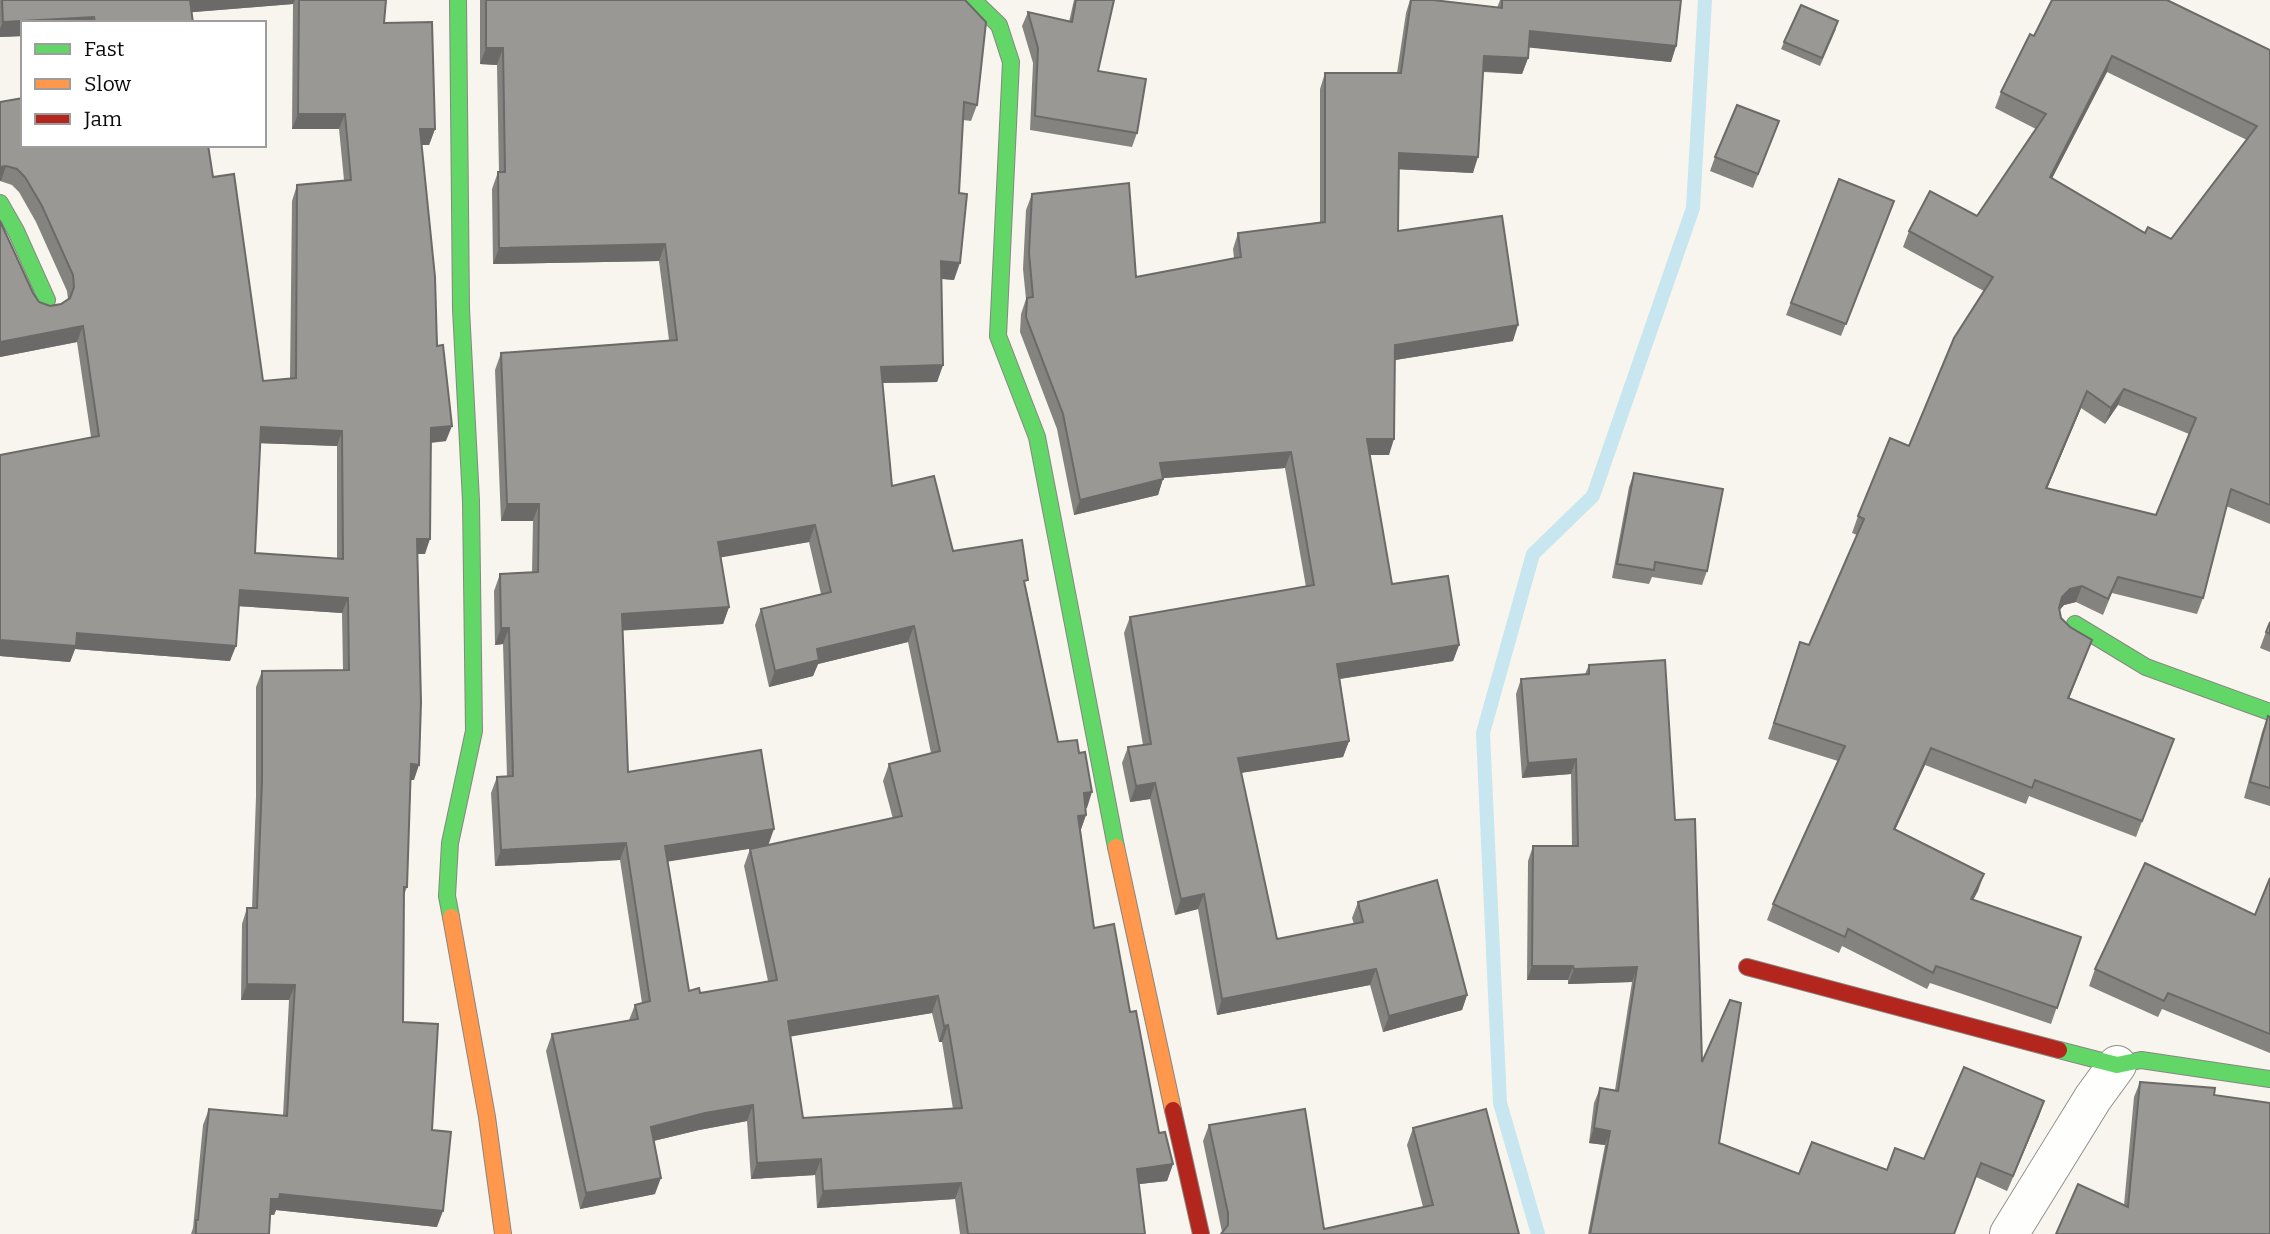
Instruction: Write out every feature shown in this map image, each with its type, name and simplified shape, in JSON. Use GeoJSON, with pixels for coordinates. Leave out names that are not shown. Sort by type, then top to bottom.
{"type":"FeatureCollection","features":[{"type":"Feature","properties":{"kind":"street"},"geometry":{"type":"LineString","coordinates":[[458,0],[461,309],[471,500],[474,731],[450,844],[447,896],[487,1117],[503,1234]]}},
{"type":"Feature","properties":{"kind":"street"},"geometry":{"type":"LineString","coordinates":[[973,0],[999,25],[1011,62],[998,336],[1037,437],[1130,918],[1201,1234]]}},
{"type":"Feature","properties":{"kind":"street"},"geometry":{"type":"LineString","coordinates":[[5,223],[47,300]]}},
{"type":"Feature","properties":{"kind":"street"},"geometry":{"type":"LineString","coordinates":[[2075,624],[2146,667],[2270,712]]}},
{"type":"Feature","properties":{"kind":"street"},"geometry":{"type":"LineString","coordinates":[[1747,967],[2117,1065],[2141,1060],[2270,1079]]}},
{"type":"Feature","properties":{"kind":"street"},"geometry":{"type":"LineString","coordinates":[[2009,1234],[2092,1098],[2117,1065]]}},
{"type":"Feature","properties":{"kind":"building"},"geometry":{"type":"Polygon","coordinates":[[[2,0],[190,0],[193,21],[95,21],[94,17],[3,22],[2,0]]]}},
{"type":"Feature","properties":{"kind":"building"},"geometry":{"type":"Polygon","coordinates":[[[299,0],[386,0],[384,23],[432,22],[435,129],[420,129],[435,277],[437,346],[443,345],[452,426],[431,428],[430,539],[417,539],[421,702],[419,765],[411,764],[407,887],[404,887],[403,1022],[438,1024],[432,1130],[451,1132],[443,1211],[280,1194],[279,1199],[271,1199],[269,1234],[196,1234],[209,1109],[287,1116],[295,985],[247,984],[247,908],[257,908],[262,781],[262,671],[349,670],[348,598],[240,590],[236,646],[77,633],[76,646],[0,640],[0,455],[99,436],[83,326],[0,342],[0,221],[39,302],[50,306],[61,304],[70,298],[74,287],[73,275],[42,206],[25,177],[17,169],[0,167],[0,102],[21,98],[21,147],[208,147],[213,177],[234,174],[263,381],[296,378],[297,185],[351,180],[345,114],[298,114],[299,0]],[[261,427],[255,553],[343,559],[342,431],[261,427]]]}},
{"type":"Feature","properties":{"kind":"building"},"geometry":{"type":"Polygon","coordinates":[[[486,0],[965,0],[986,22],[977,105],[964,102],[959,193],[967,194],[960,263],[941,261],[943,365],[881,367],[892,486],[934,476],[953,551],[1022,540],[1028,580],[1024,581],[1058,742],[1077,740],[1079,753],[1085,752],[1092,792],[1084,793],[1086,815],[1078,816],[1094,928],[1114,924],[1130,1012],[1136,1011],[1159,1133],[1165,1132],[1173,1164],[1137,1169],[1145,1234],[968,1234],[961,1183],[823,1191],[821,1159],[757,1163],[753,1105],[705,1113],[651,1127],[661,1178],[586,1193],[552,1034],[638,1019],[635,1005],[650,1001],[626,843],[501,850],[497,777],[513,776],[509,628],[501,628],[500,574],[538,572],[539,504],[507,504],[501,353],[677,340],[665,244],[499,248],[498,172],[505,172],[503,48],[486,48],[486,0]],[[815,525],[718,542],[729,607],[622,614],[628,772],[761,750],[774,829],[665,846],[689,991],[699,988],[700,993],[777,980],[750,849],[902,816],[889,764],[940,751],[914,626],[817,649],[819,660],[775,671],[761,609],[831,592],[815,525]],[[938,996],[788,1021],[803,1118],[962,1108],[948,1025],[944,1026],[938,996]]]}},
{"type":"Feature","properties":{"kind":"building"},"geometry":{"type":"Polygon","coordinates":[[[1076,0],[1114,0],[1098,71],[1146,79],[1137,133],[1035,116],[1038,48],[1028,12],[1072,22],[1076,0]]]}},
{"type":"Feature","properties":{"kind":"building"},"geometry":{"type":"Polygon","coordinates":[[[1411,0],[1502,8],[1502,0],[1681,0],[1676,46],[1530,31],[1528,58],[1484,56],[1478,157],[1399,153],[1398,231],[1502,216],[1518,325],[1395,345],[1394,439],[1367,439],[1392,584],[1448,576],[1459,645],[1337,664],[1349,741],[1238,758],[1277,939],[1363,922],[1358,902],[1437,880],[1467,995],[1389,1016],[1376,969],[1222,999],[1204,894],[1181,899],[1155,783],[1136,786],[1128,747],[1151,744],[1130,617],[1314,585],[1291,452],[1160,463],[1163,479],[1080,500],[1063,414],[1026,317],[1027,298],[1033,297],[1029,253],[1032,194],[1129,183],[1136,277],[1241,257],[1238,233],[1325,222],[1325,73],[1401,73],[1411,0]]]}},
{"type":"Feature","properties":{"kind":"building"},"geometry":{"type":"Polygon","coordinates":[[[2052,0],[2167,0],[2270,50],[2270,505],[2231,489],[2203,598],[2118,577],[2108,599],[2082,586],[2070,589],[2062,597],[2059,608],[2061,618],[2070,627],[2092,640],[2068,698],[2174,739],[2142,821],[2035,780],[2032,788],[1931,748],[1894,829],[1984,874],[1971,899],[2081,937],[2057,1008],[1936,966],[1933,973],[1848,929],[1845,937],[1773,904],[1845,746],[1774,723],[1800,642],[1809,645],[1864,519],[1858,516],[1890,438],[1909,446],[1954,338],[1993,277],[1909,231],[1930,191],[1977,216],[2046,114],[2001,92],[2030,34],[2034,36],[2052,0]],[[2112,56],[2050,177],[2145,233],[2148,227],[2171,239],[2257,126],[2112,56]],[[2124,389],[2111,408],[2087,391],[2046,488],[2156,515],[2196,418],[2124,389]]]}},
{"type":"Feature","properties":{"kind":"building"},"geometry":{"type":"Polygon","coordinates":[[[1801,5],[1838,21],[1822,58],[1784,42],[1801,5]]]}},
{"type":"Feature","properties":{"kind":"building"},"geometry":{"type":"Polygon","coordinates":[[[1737,105],[1779,121],[1758,174],[1715,157],[1737,105]]]}},
{"type":"Feature","properties":{"kind":"building"},"geometry":{"type":"Polygon","coordinates":[[[1839,179],[1894,201],[1846,324],[1791,303],[1839,179]]]}},
{"type":"Feature","properties":{"kind":"building"},"geometry":{"type":"Polygon","coordinates":[[[1634,473],[1723,489],[1707,571],[1655,562],[1654,570],[1617,564],[1634,473]]]}},
{"type":"Feature","properties":{"kind":"building"},"geometry":{"type":"Polygon","coordinates":[[[1665,660],[1675,820],[1695,819],[1702,1062],[1730,1000],[1741,1003],[1719,1143],[1799,1174],[1812,1142],[1887,1170],[1895,1148],[1924,1159],[1964,1067],[2044,1101],[2013,1176],[1981,1163],[1954,1234],[1590,1234],[1610,1131],[1594,1128],[1600,1088],[1618,1091],[1637,967],[1574,969],[1573,966],[1532,966],[1533,846],[1578,846],[1576,759],[1528,763],[1521,679],[1589,674],[1589,665],[1665,660]]]}},
{"type":"Feature","properties":{"kind":"building"},"geometry":{"type":"Polygon","coordinates":[[[2268,716],[2270,717],[2270,788],[2250,782],[2268,716]]]}},
{"type":"Feature","properties":{"kind":"building"},"geometry":{"type":"Polygon","coordinates":[[[2145,863],[2255,915],[2270,878],[2270,1034],[2168,993],[2164,1001],[2095,969],[2145,863]]]}},
{"type":"Feature","properties":{"kind":"building"},"geometry":{"type":"Polygon","coordinates":[[[2140,1082],[2215,1088],[2214,1095],[2270,1103],[2270,1234],[2056,1234],[2078,1184],[2128,1207],[2140,1082]]]}},
{"type":"Feature","properties":{"kind":"building"},"geometry":{"type":"Polygon","coordinates":[[[1305,1109],[1324,1229],[1433,1205],[1413,1128],[1486,1109],[1519,1234],[1221,1234],[1228,1225],[1228,1213],[1209,1125],[1305,1109]]]}},
{"type":"Feature","properties":{"kind":"waterway"},"geometry":{"type":"LineString","coordinates":[[1538,1234],[1500,1103],[1483,733],[1533,554],[1593,496],[1693,208],[1705,0]]}},
{"type":"Feature","properties":{"kind":"traffic: fast"},"geometry":{"type":"LineString","coordinates":[[451,917],[447,896],[450,843],[474,731],[471,501],[461,309],[458,0]]}},
{"type":"Feature","properties":{"kind":"traffic: fast"},"geometry":{"type":"LineString","coordinates":[[973,0],[999,25],[1011,62],[998,336],[1037,437],[1116,847]]}},
{"type":"Feature","properties":{"kind":"traffic: fast"},"geometry":{"type":"LineString","coordinates":[[0,203],[16,231],[47,300]]}},
{"type":"Feature","properties":{"kind":"traffic: fast"},"geometry":{"type":"LineString","coordinates":[[2075,624],[2146,667],[2270,712]]}},
{"type":"Feature","properties":{"kind":"traffic: fast"},"geometry":{"type":"LineString","coordinates":[[2059,1050],[2117,1065],[2141,1060],[2270,1079]]}},
{"type":"Feature","properties":{"kind":"traffic: slow"},"geometry":{"type":"LineString","coordinates":[[1116,847],[1173,1110]]}},
{"type":"Feature","properties":{"kind":"traffic: slow"},"geometry":{"type":"LineString","coordinates":[[451,917],[487,1117],[503,1234]]}},
{"type":"Feature","properties":{"kind":"traffic: jam"},"geometry":{"type":"LineString","coordinates":[[1747,967],[2059,1050]]}},
{"type":"Feature","properties":{"kind":"traffic: jam"},"geometry":{"type":"LineString","coordinates":[[1173,1110],[1201,1234]]}}]}
